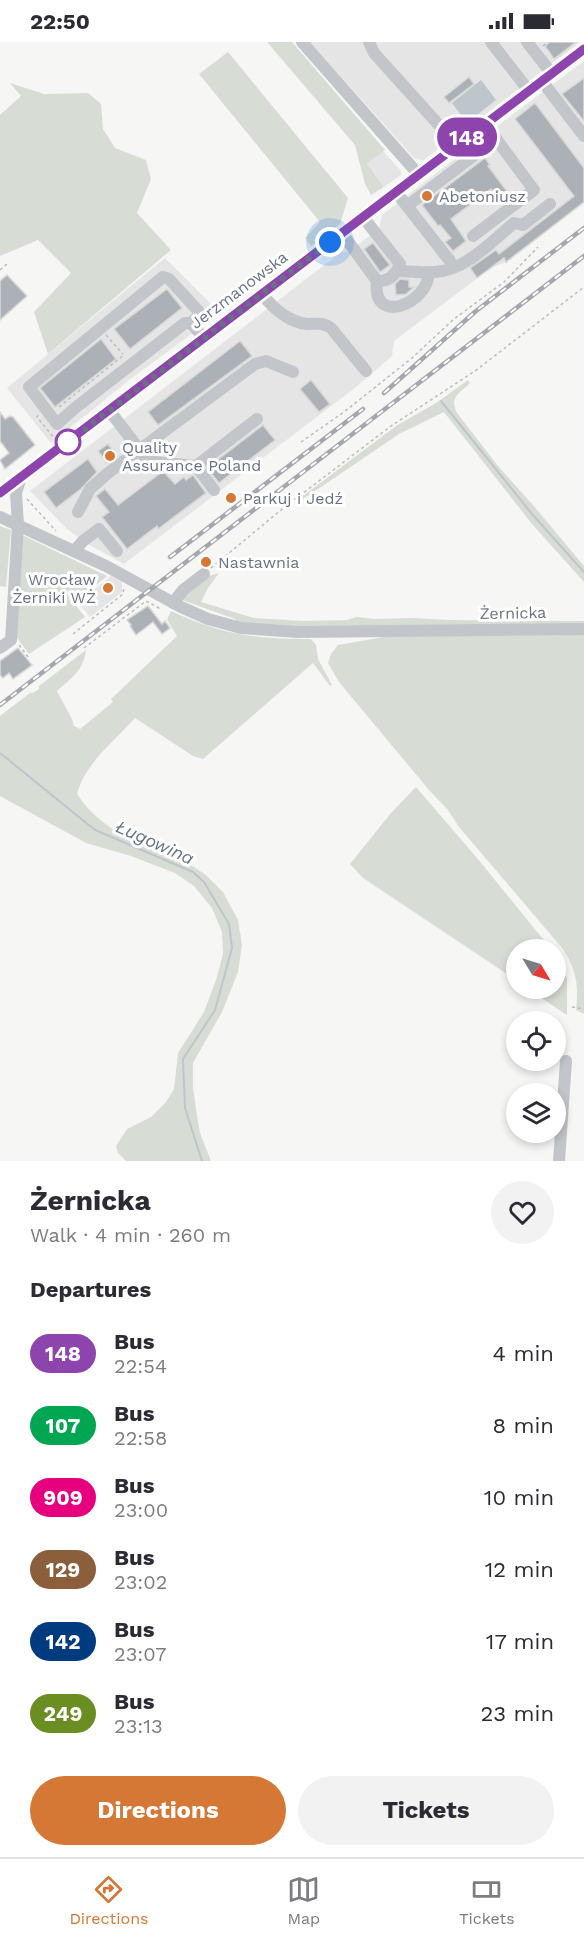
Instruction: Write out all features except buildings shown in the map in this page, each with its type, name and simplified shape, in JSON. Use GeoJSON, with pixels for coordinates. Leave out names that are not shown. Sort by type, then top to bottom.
{"type":"FeatureCollection","features":[{"type":"Feature","properties":{"kind":"street"},"geometry":{"type":"LineString","coordinates":[[302,42],[418,175]]}},
{"type":"Feature","properties":{"kind":"street"},"geometry":{"type":"LineString","coordinates":[[369,42],[374,53],[457,145]]}},
{"type":"Feature","properties":{"kind":"street"},"geometry":{"type":"LineString","coordinates":[[491,42],[529,91]]}},
{"type":"Feature","properties":{"kind":"street"},"geometry":{"type":"LineString","coordinates":[[528,42],[584,136]]}},
{"type":"Feature","properties":{"kind":"street","name":"Jerzmanowska"},"geometry":{"type":"LineString","coordinates":[[0,493],[584,49]]}},
{"type":"Feature","properties":{"kind":"street"},"geometry":{"type":"LineString","coordinates":[[473,236],[534,190],[485,124]]}},
{"type":"Feature","properties":{"kind":"street"},"geometry":{"type":"LineString","coordinates":[[407,206],[495,139]]}},
{"type":"Feature","properties":{"kind":"street"},"geometry":{"type":"LineString","coordinates":[[396,192],[450,261]]}},
{"type":"Feature","properties":{"kind":"street"},"geometry":{"type":"LineString","coordinates":[[397,271],[429,272],[452,269],[464,263],[514,223],[523,225],[550,204]]}},
{"type":"Feature","properties":{"kind":"street"},"geometry":{"type":"LineString","coordinates":[[363,217],[400,264],[391,278],[377,281]]}},
{"type":"Feature","properties":{"kind":"street"},"geometry":{"type":"LineString","coordinates":[[342,233],[377,281],[377,298],[386,306],[397,307],[412,300],[425,288],[429,272]]}},
{"type":"Feature","properties":{"kind":"street"},"geometry":{"type":"LineString","coordinates":[[163,277],[169,279],[201,314],[191,323],[181,326],[57,424],[29,387],[100,328],[163,277]]}},
{"type":"Feature","properties":{"kind":"street"},"geometry":{"type":"LineString","coordinates":[[262,294],[279,313],[290,319],[299,323],[325,324],[331,328],[366,371]]}},
{"type":"Feature","properties":{"kind":"street"},"geometry":{"type":"LineString","coordinates":[[191,323],[204,338]]}},
{"type":"Feature","properties":{"kind":"street"},"geometry":{"type":"LineString","coordinates":[[78,512],[90,489],[108,473],[255,364],[266,361],[293,372]]}},
{"type":"Feature","properties":{"kind":"street"},"geometry":{"type":"LineString","coordinates":[[110,410],[145,457],[155,462],[196,466],[258,419]]}},
{"type":"Feature","properties":{"kind":"street"},"geometry":{"type":"LineString","coordinates":[[60,422],[72,438]]}},
{"type":"Feature","properties":{"kind":"street"},"geometry":{"type":"LineString","coordinates":[[196,466],[214,489]]}},
{"type":"Feature","properties":{"kind":"street"},"geometry":{"type":"LineString","coordinates":[[0,648],[11,640],[18,525],[16,493],[21,477]]}},
{"type":"Feature","properties":{"kind":"street","name":"Żernicka"},"geometry":{"type":"LineString","coordinates":[[0,517],[75,550],[173,603],[208,619],[241,628],[312,632],[584,628]]}},
{"type":"Feature","properties":{"kind":"street"},"geometry":{"type":"LineString","coordinates":[[75,550],[99,529],[117,551]]}},
{"type":"Feature","properties":{"kind":"street"},"geometry":{"type":"LineString","coordinates":[[173,603],[183,590],[204,574]]}},
{"type":"Feature","properties":{"kind":"street"},"geometry":{"type":"LineString","coordinates":[[560,1161],[565,1071]]}},
{"type":"Feature","properties":{"kind":"path"},"geometry":{"type":"LineString","coordinates":[[301,442],[344,412],[412,358],[446,325],[504,282],[538,247]]}},
{"type":"Feature","properties":{"kind":"path"},"geometry":{"type":"LineString","coordinates":[[0,270],[7,264]]}},
{"type":"Feature","properties":{"kind":"path"},"geometry":{"type":"LineString","coordinates":[[204,574],[273,516],[382,433],[475,371],[584,287]]}},
{"type":"Feature","properties":{"kind":"path"},"geometry":{"type":"LineString","coordinates":[[57,408],[124,355],[100,328]]}},
{"type":"Feature","properties":{"kind":"path"},"geometry":{"type":"LineString","coordinates":[[21,494],[52,527]]}},
{"type":"Feature","properties":{"kind":"path"},"geometry":{"type":"LineString","coordinates":[[73,634],[123,594],[126,583]]}},
{"type":"Feature","properties":{"kind":"path"},"geometry":{"type":"LineString","coordinates":[[84,648],[146,601]]}},
{"type":"Feature","properties":{"kind":"path"},"geometry":{"type":"LineString","coordinates":[[11,640],[17,642],[29,658]]}},
{"type":"Feature","properties":{"kind":"path"},"geometry":{"type":"LineString","coordinates":[[572,1007],[584,1009]]}},
{"type":"Feature","properties":{"kind":"shaded area"},"geometry":{"type":"Polygon","coordinates":[[[267,42],[292,42],[385,150],[367,164],[384,187],[371,195],[365,184],[355,145],[267,42]]]}},
{"type":"Feature","properties":{"kind":"shaded area"},"geometry":{"type":"Polygon","coordinates":[[[310,42],[580,42],[462,132],[448,125],[437,134],[439,143],[436,151],[424,160],[415,159],[310,42]]]}},
{"type":"Feature","properties":{"kind":"shaded area"},"geometry":{"type":"Polygon","coordinates":[[[228,52],[348,198],[340,224],[311,246],[305,238],[320,222],[199,74],[228,52]]]}},
{"type":"Feature","properties":{"kind":"shaded area"},"geometry":{"type":"Polygon","coordinates":[[[584,61],[584,202],[507,262],[492,267],[394,341],[392,356],[356,387],[124,564],[86,543],[67,529],[30,491],[336,256],[334,252],[348,252],[379,229],[382,215],[486,135],[490,136],[497,131],[496,127],[584,61]]]}},
{"type":"Feature","properties":{"kind":"shaded area"},"geometry":{"type":"Polygon","coordinates":[[[481,80],[496,100],[467,123],[452,103],[481,80]]]}},
{"type":"Feature","properties":{"kind":"shaded area"},"geometry":{"type":"Polygon","coordinates":[[[10,83],[44,94],[88,93],[101,104],[103,129],[115,148],[146,160],[151,179],[137,213],[171,250],[48,354],[34,312],[71,273],[38,240],[0,256],[0,115],[21,96],[10,83]]]}},
{"type":"Feature","properties":{"kind":"shaded area"},"geometry":{"type":"Polygon","coordinates":[[[383,151],[401,171],[401,175],[384,187],[367,164],[383,151]]]}},
{"type":"Feature","properties":{"kind":"shaded area"},"geometry":{"type":"Polygon","coordinates":[[[165,258],[220,313],[133,377],[51,443],[7,388],[165,258]]]}},
{"type":"Feature","properties":{"kind":"shaded area"},"geometry":{"type":"Polygon","coordinates":[[[468,380],[470,383],[455,399],[457,413],[498,466],[584,566],[584,582],[532,524],[444,412],[399,434],[296,504],[295,502],[396,426],[436,403],[468,380]]]}},
{"type":"Feature","properties":{"kind":"shaded area"},"geometry":{"type":"Polygon","coordinates":[[[0,526],[11,530],[6,587],[0,586],[0,526]]]}},
{"type":"Feature","properties":{"kind":"shaded area"},"geometry":{"type":"Polygon","coordinates":[[[20,534],[107,576],[74,603],[85,617],[29,654],[15,635],[20,534]]]}},
{"type":"Feature","properties":{"kind":"shaded area"},"geometry":{"type":"Polygon","coordinates":[[[219,573],[201,602],[254,618],[303,621],[347,620],[357,617],[584,621],[584,624],[277,627],[237,622],[235,619],[182,600],[192,586],[202,579],[219,573]]]}},
{"type":"Feature","properties":{"kind":"shaded area"},"geometry":{"type":"Polygon","coordinates":[[[111,576],[122,582],[122,592],[90,617],[78,602],[111,576]]]}},
{"type":"Feature","properties":{"kind":"shaded area"},"geometry":{"type":"Polygon","coordinates":[[[171,611],[207,626],[239,634],[311,639],[316,645],[318,659],[332,685],[330,686],[313,663],[203,759],[193,756],[135,718],[94,762],[81,783],[77,794],[96,817],[111,828],[191,865],[206,875],[223,892],[238,920],[242,945],[238,972],[222,1012],[193,1063],[193,1087],[200,1133],[211,1161],[126,1161],[118,1153],[116,1146],[127,1129],[151,1117],[166,1102],[174,1089],[178,1053],[204,1012],[216,980],[223,954],[222,932],[212,908],[194,886],[175,873],[131,856],[86,843],[0,796],[0,716],[30,693],[39,689],[39,686],[86,650],[85,658],[79,669],[57,691],[74,726],[80,729],[113,702],[111,699],[177,636],[167,620],[171,611]]]}},
{"type":"Feature","properties":{"kind":"shaded area"},"geometry":{"type":"Polygon","coordinates":[[[584,634],[584,1014],[576,1010],[576,978],[566,955],[566,939],[554,939],[339,682],[328,663],[338,645],[389,636],[584,634]]]}},
{"type":"Feature","properties":{"kind":"shaded area"},"geometry":{"type":"Polygon","coordinates":[[[416,787],[543,939],[506,939],[506,973],[363,878],[350,864],[391,813],[416,787]]]}},
{"type":"Feature","properties":{"kind":"shaded area"},"geometry":{"type":"Polygon","coordinates":[[[566,977],[567,1015],[566,1011],[561,1011],[543,999],[566,999],[566,977]]]}},
{"type":"Feature","properties":{"kind":"waterway"},"geometry":{"type":"LineString","coordinates":[[441,401],[532,514],[584,572]]}},
{"type":"Feature","properties":{"kind":"waterway","name":"Ługowina"},"geometry":{"type":"LineString","coordinates":[[0,753],[95,830],[193,872],[204,882],[229,924],[232,948],[215,1010],[183,1059],[185,1108],[202,1161]]}},
{"type":"Feature","properties":{"kind":"railway"},"geometry":{"type":"LineString","coordinates":[[384,393],[476,311],[584,228]]}},
{"type":"Feature","properties":{"kind":"railway"},"geometry":{"type":"LineString","coordinates":[[0,705],[584,256]]}},
{"type":"Feature","properties":{"kind":"railway"},"geometry":{"type":"LineString","coordinates":[[170,557],[363,409]]}},
{"type":"Feature","properties":{"kind":"bus line","name":"148"},"geometry":{"type":"LineString","coordinates":[[0,493],[584,49]]}},
{"type":"Feature","properties":{"kind":"place","name":"Abetoniusz"},"geometry":{"type":"Point","coordinates":[427,196]}},
{"type":"Feature","properties":{"kind":"place","name":"Quality Assurance Poland"},"geometry":{"type":"Point","coordinates":[110,456]}},
{"type":"Feature","properties":{"kind":"place","name":"Parkuj i Jedź"},"geometry":{"type":"Point","coordinates":[231,498]}},
{"type":"Feature","properties":{"kind":"place","name":"Nastawnia"},"geometry":{"type":"Point","coordinates":[206,562]}},
{"type":"Feature","properties":{"kind":"place","name":"Wrocław Żerniki WŻ"},"geometry":{"type":"Point","coordinates":[108,588]}},
{"type":"Feature","properties":{"kind":"route"},"geometry":{"type":"LineString","coordinates":[[68,442],[330,242]]}}]}
